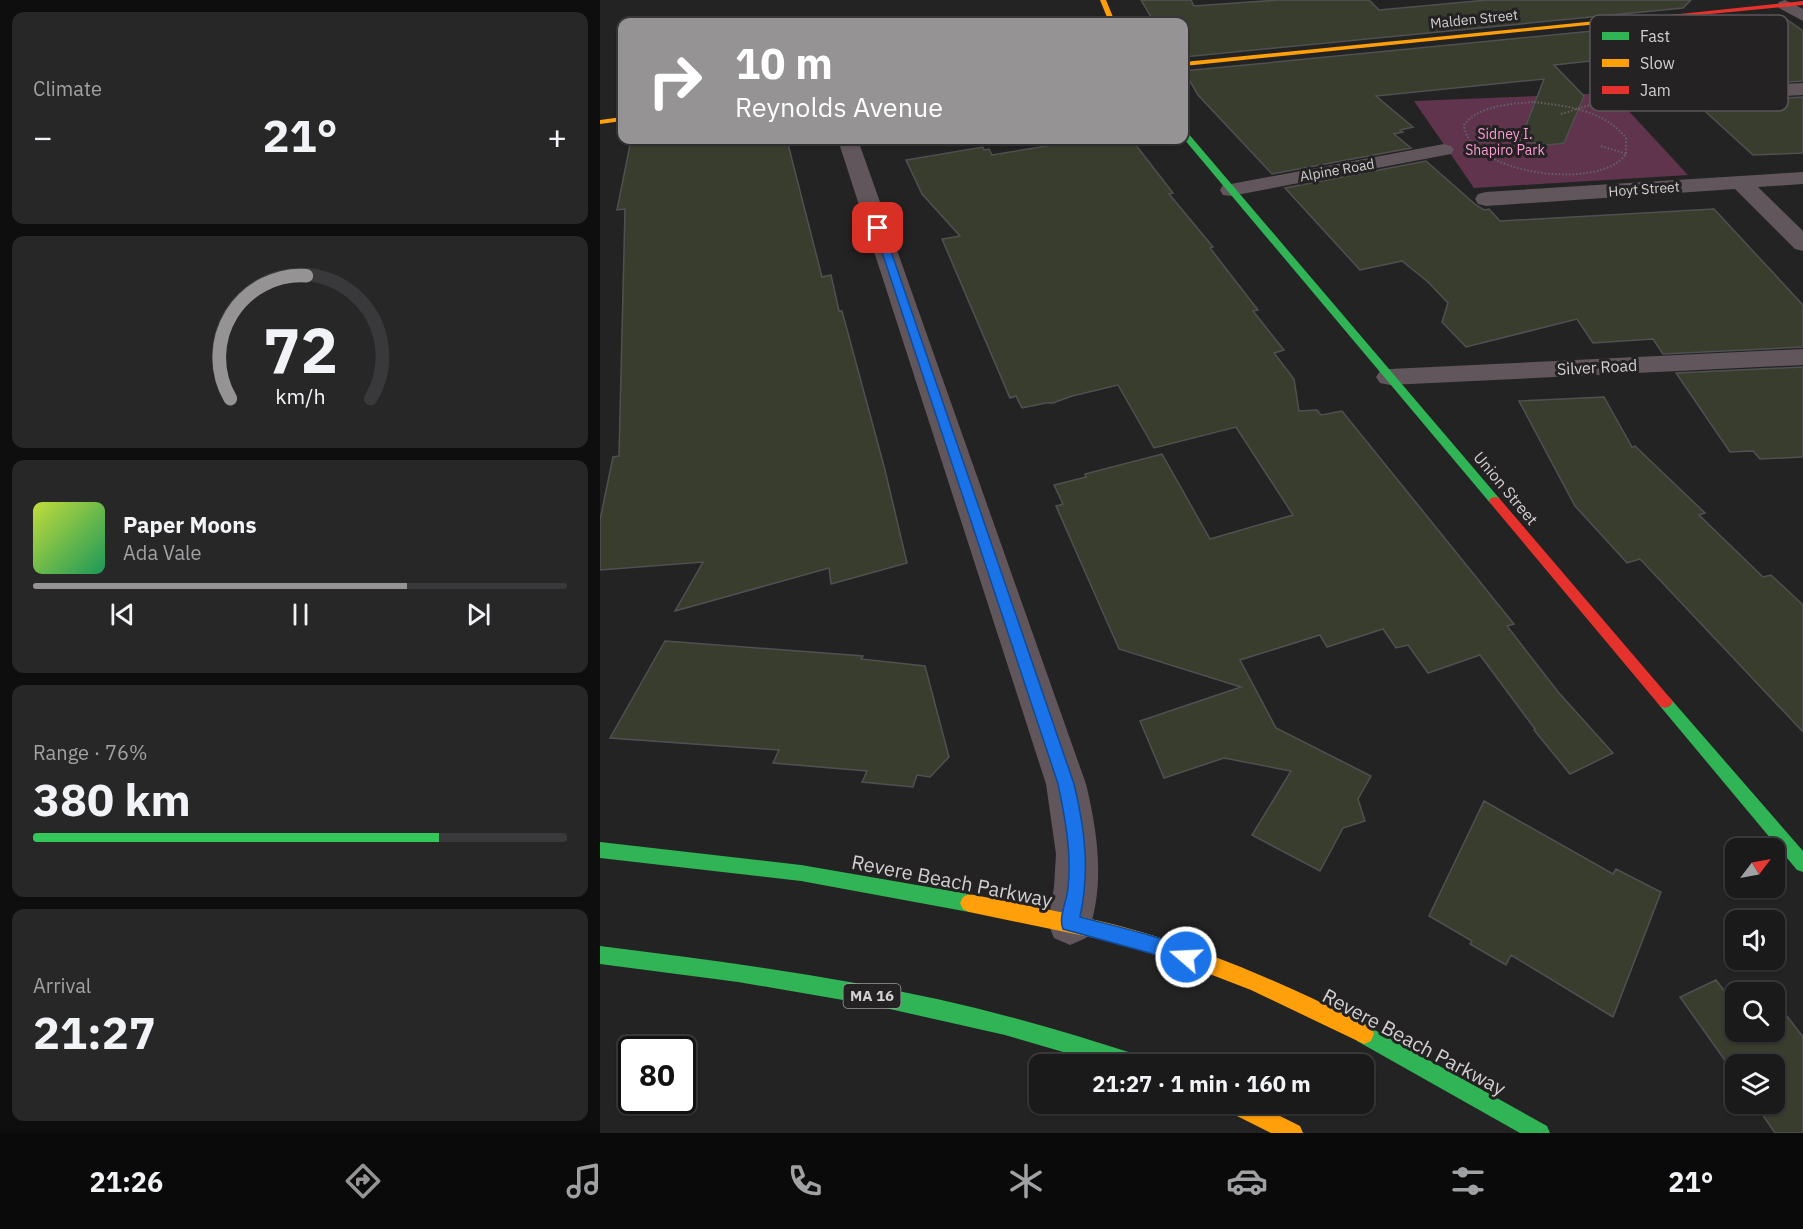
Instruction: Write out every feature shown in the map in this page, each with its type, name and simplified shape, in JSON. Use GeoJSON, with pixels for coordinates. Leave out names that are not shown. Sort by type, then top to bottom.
{"type":"FeatureCollection","features":[{"type":"Feature","properties":{"kind":"main road"},"geometry":{"type":"LineString","coordinates":[[1103,0],[1110,18]]}},
{"type":"Feature","properties":{"kind":"main road","name":"Malden Street"},"geometry":{"type":"LineString","coordinates":[[1675,15],[1803,3]]}},
{"type":"Feature","properties":{"kind":"main road","name":"Malden Street"},"geometry":{"type":"LineString","coordinates":[[1188,64],[1590,23]]}},
{"type":"Feature","properties":{"kind":"main road"},"geometry":{"type":"LineString","coordinates":[[600,122],[618,120]]}},
{"type":"Feature","properties":{"kind":"main road","name":"Union Street"},"geometry":{"type":"LineString","coordinates":[[1188,139],[1803,864]]}},
{"type":"Feature","properties":{"kind":"main road","name":"Revere Beach Parkway"},"geometry":{"type":"LineString","coordinates":[[600,850],[720,863],[929,894],[1070,923],[1150,944],[1310,1009],[1383,1043],[1540,1133]]}},
{"type":"Feature","properties":{"kind":"main road","name":"MA 16"},"geometry":{"type":"LineString","coordinates":[[600,955],[756,976],[876,996],[989,1020],[1109,1054]]}},
{"type":"Feature","properties":{"kind":"main road"},"geometry":{"type":"LineString","coordinates":[[1254,1114],[1293,1133]]}},
{"type":"Feature","properties":{"kind":"street"},"geometry":{"type":"LineString","coordinates":[[1785,4],[1803,16]]}},
{"type":"Feature","properties":{"kind":"street"},"geometry":{"type":"LineString","coordinates":[[1788,90],[1803,89]]}},
{"type":"Feature","properties":{"kind":"street"},"geometry":{"type":"LineString","coordinates":[[849,144],[1066,784],[1073,818],[1077,858],[1077,889],[1070,923]]}},
{"type":"Feature","properties":{"kind":"street","name":"Alpine Road"},"geometry":{"type":"LineString","coordinates":[[1231,190],[1444,150]]}},
{"type":"Feature","properties":{"kind":"street","name":"Hoyt Street"},"geometry":{"type":"LineString","coordinates":[[1486,200],[1803,178]]}},
{"type":"Feature","properties":{"kind":"street"},"geometry":{"type":"LineString","coordinates":[[1740,182],[1803,244]]}},
{"type":"Feature","properties":{"kind":"street","name":"Silver Road"},"geometry":{"type":"LineString","coordinates":[[1390,377],[1803,357]]}},
{"type":"Feature","properties":{"kind":"path"},"geometry":{"type":"LineString","coordinates":[[1534,102],[1576,108],[1603,119],[1622,132],[1628,141],[1626,154],[1613,165],[1599,170],[1561,173],[1528,170],[1499,161],[1472,144],[1466,135],[1465,126],[1470,117],[1496,105],[1534,102]]}},
{"type":"Feature","properties":{"kind":"path"},"geometry":{"type":"LineString","coordinates":[[1561,114],[1576,108]]}},
{"type":"Feature","properties":{"kind":"path"},"geometry":{"type":"LineString","coordinates":[[1472,144],[1490,140],[1527,139]]}},
{"type":"Feature","properties":{"kind":"path"},"geometry":{"type":"LineString","coordinates":[[1601,146],[1626,154]]}},
{"type":"Feature","properties":{"kind":"green space","name":"Sidney I. Shapiro Park"},"geometry":{"type":"Polygon","coordinates":[[[1590,94],[1590,111],[1629,111],[1688,175],[1474,188],[1414,101],[1590,94]]]}},
{"type":"Feature","properties":{"kind":"building"},"geometry":{"type":"Polygon","coordinates":[[[1141,0],[1191,0],[1194,6],[1278,0],[1369,0],[1379,10],[1487,0],[1691,0],[1683,8],[1590,15],[1590,17],[1188,57],[1188,18],[1152,18],[1141,0]]]}},
{"type":"Feature","properties":{"kind":"building"},"geometry":{"type":"Polygon","coordinates":[[[1788,20],[1803,31],[1803,81],[1788,82],[1788,20]]]}},
{"type":"Feature","properties":{"kind":"building"},"geometry":{"type":"Polygon","coordinates":[[[1590,31],[1590,61],[1554,65],[1584,96],[1564,143],[1549,145],[1520,141],[1544,79],[1376,96],[1413,127],[1394,134],[1411,148],[1272,174],[1198,95],[1188,78],[1188,71],[1590,31]]]}},
{"type":"Feature","properties":{"kind":"building"},"geometry":{"type":"Polygon","coordinates":[[[1803,97],[1803,153],[1753,155],[1705,111],[1788,111],[1788,98],[1803,97]]]}},
{"type":"Feature","properties":{"kind":"building"},"geometry":{"type":"Polygon","coordinates":[[[630,144],[788,144],[822,277],[831,275],[839,311],[842,311],[885,470],[907,563],[831,584],[829,568],[675,611],[703,562],[600,570],[600,520],[613,457],[619,456],[625,209],[617,210],[630,144]]]}},
{"type":"Feature","properties":{"kind":"building"},"geometry":{"type":"Polygon","coordinates":[[[1059,144],[1135,144],[1173,193],[1169,194],[1213,247],[1210,248],[1258,310],[1253,311],[1284,350],[1274,353],[1294,379],[1299,411],[1317,410],[1321,415],[1342,411],[1514,624],[1507,626],[1559,693],[1613,753],[1570,774],[1534,730],[1480,655],[1428,673],[1408,645],[1396,648],[1383,629],[1327,647],[1320,635],[1240,660],[1276,728],[1371,776],[1358,799],[1365,821],[1343,828],[1320,871],[1252,835],[1291,771],[1224,758],[1164,778],[1140,721],[1241,687],[1119,649],[1056,506],[1063,504],[1054,485],[1086,477],[1085,474],[1162,454],[1210,539],[1293,515],[1236,427],[1154,448],[1118,385],[1053,403],[1022,408],[1016,396],[1010,398],[942,239],[960,236],[922,194],[906,160],[983,147],[984,150],[989,149],[992,155],[1059,144]]]}},
{"type":"Feature","properties":{"kind":"building"},"geometry":{"type":"Polygon","coordinates":[[[1426,161],[1476,205],[1484,210],[1489,209],[1500,221],[1714,209],[1803,305],[1803,347],[1663,354],[1653,339],[1593,343],[1577,319],[1466,347],[1442,322],[1448,303],[1428,282],[1402,261],[1360,270],[1285,188],[1426,161]]]}},
{"type":"Feature","properties":{"kind":"building"},"geometry":{"type":"Polygon","coordinates":[[[1803,367],[1803,457],[1760,459],[1753,451],[1730,452],[1676,373],[1803,367]]]}},
{"type":"Feature","properties":{"kind":"building"},"geometry":{"type":"Polygon","coordinates":[[[1604,397],[1632,447],[1635,446],[1705,513],[1699,515],[1763,577],[1771,575],[1803,605],[1803,732],[1640,559],[1627,563],[1575,506],[1519,401],[1604,397]]]}},
{"type":"Feature","properties":{"kind":"building"},"geometry":{"type":"Polygon","coordinates":[[[665,641],[863,656],[861,659],[925,666],[949,757],[930,777],[917,775],[913,787],[862,782],[867,771],[773,763],[779,750],[610,738],[665,641]]]}},
{"type":"Feature","properties":{"kind":"building"},"geometry":{"type":"Polygon","coordinates":[[[1484,801],[1613,874],[1616,869],[1661,892],[1613,1017],[1511,955],[1506,965],[1470,944],[1472,941],[1429,916],[1484,801]]]}},
{"type":"Feature","properties":{"kind":"building"},"geometry":{"type":"Polygon","coordinates":[[[1716,980],[1725,992],[1725,1042],[1785,1042],[1785,1014],[1803,1037],[1803,1133],[1775,1133],[1762,1114],[1785,1114],[1785,1054],[1725,1054],[1725,1060],[1680,997],[1716,980]]]}},
{"type":"Feature","properties":{"kind":"traffic: fast"},"geometry":{"type":"LineString","coordinates":[[1188,139],[1495,501]]}},
{"type":"Feature","properties":{"kind":"traffic: fast"},"geometry":{"type":"LineString","coordinates":[[1665,702],[1803,864]]}},
{"type":"Feature","properties":{"kind":"traffic: fast"},"geometry":{"type":"LineString","coordinates":[[600,850],[801,873],[969,903]]}},
{"type":"Feature","properties":{"kind":"traffic: fast"},"geometry":{"type":"LineString","coordinates":[[600,955],[738,973],[872,995],[1005,1025],[1104,1054]]}},
{"type":"Feature","properties":{"kind":"traffic: fast"},"geometry":{"type":"LineString","coordinates":[[1364,1034],[1540,1133]]}},
{"type":"Feature","properties":{"kind":"traffic: slow"},"geometry":{"type":"LineString","coordinates":[[1103,0],[1110,18]]}},
{"type":"Feature","properties":{"kind":"traffic: slow"},"geometry":{"type":"LineString","coordinates":[[1188,64],[1590,24]]}},
{"type":"Feature","properties":{"kind":"traffic: slow"},"geometry":{"type":"LineString","coordinates":[[600,122],[618,120]]}},
{"type":"Feature","properties":{"kind":"traffic: slow"},"geometry":{"type":"LineString","coordinates":[[969,903],[1104,931],[1176,952],[1258,984],[1364,1034]]}},
{"type":"Feature","properties":{"kind":"traffic: slow"},"geometry":{"type":"LineString","coordinates":[[1254,1114],[1293,1133]]}},
{"type":"Feature","properties":{"kind":"traffic: jam"},"geometry":{"type":"LineString","coordinates":[[1678,15],[1803,3]]}},
{"type":"Feature","properties":{"kind":"traffic: jam"},"geometry":{"type":"LineString","coordinates":[[1495,501],[1665,702]]}},
{"type":"Feature","properties":{"kind":"route"},"geometry":{"type":"LineString","coordinates":[[878,228],[1066,784],[1072,809],[1077,858],[1077,889],[1070,923],[1150,944],[1186,957]]}}]}
